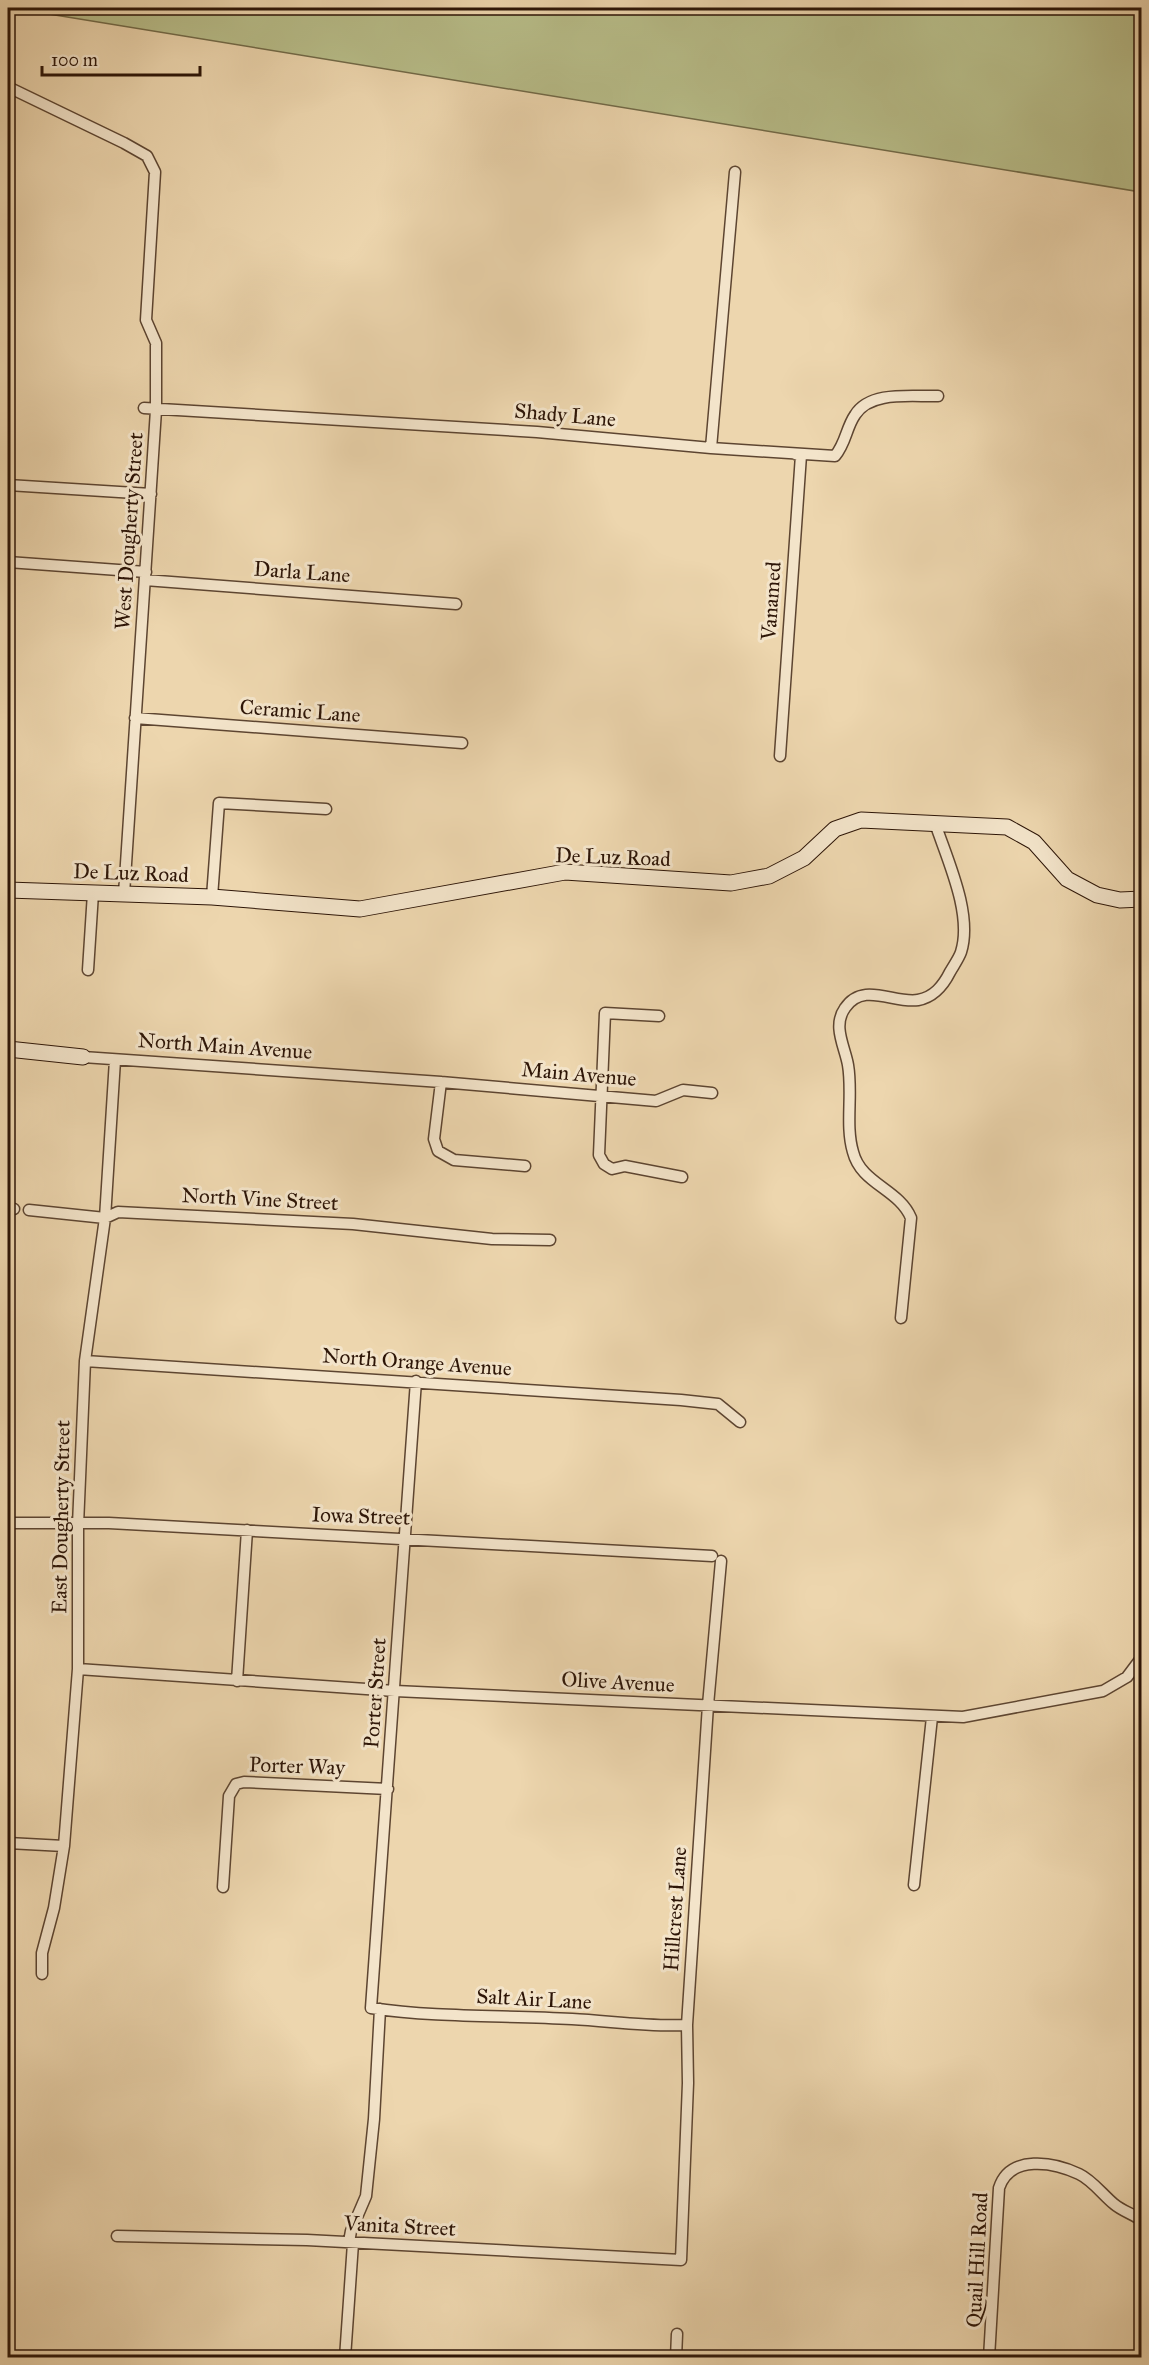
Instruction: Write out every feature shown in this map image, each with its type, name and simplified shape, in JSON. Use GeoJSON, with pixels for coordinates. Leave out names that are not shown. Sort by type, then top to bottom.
{"type":"FeatureCollection","features":[{"type":"Feature","properties":{"kind":"main road","name":"De Luz Road"},"geometry":{"type":"LineString","coordinates":[[8,890],[212,897],[360,909],[565,872],[731,883],[769,876],[804,858],[835,829],[861,820],[1007,827],[1034,842],[1067,879],[1097,895],[1120,900],[1142,899]]}},
{"type":"Feature","properties":{"kind":"main road","name":"North Main Avenue"},"geometry":{"type":"LineString","coordinates":[[8,1049],[83,1057]]}},
{"type":"Feature","properties":{"kind":"street","name":"West Dougherty Street"},"geometry":{"type":"LineString","coordinates":[[8,87],[124,142],[147,156],[156,172],[147,320],[156,343],[156,410],[124,894]]}},
{"type":"Feature","properties":{"kind":"street"},"geometry":{"type":"LineString","coordinates":[[711,448],[735,172]]}},
{"type":"Feature","properties":{"kind":"street","name":"Shady Lane"},"geometry":{"type":"LineString","coordinates":[[144,408],[537,432],[711,448],[835,456],[843,446],[856,412],[879,398],[938,396]]}},
{"type":"Feature","properties":{"kind":"street","name":"Vanamed"},"geometry":{"type":"LineString","coordinates":[[780,756],[801,455],[795,454]]}},
{"type":"Feature","properties":{"kind":"street"},"geometry":{"type":"LineString","coordinates":[[8,485],[151,494]]}},
{"type":"Feature","properties":{"kind":"street","name":"Darla Lane"},"geometry":{"type":"LineString","coordinates":[[8,562],[456,604]]}},
{"type":"Feature","properties":{"kind":"street","name":"Ceramic Lane"},"geometry":{"type":"LineString","coordinates":[[135,718],[462,743]]}},
{"type":"Feature","properties":{"kind":"street"},"geometry":{"type":"LineString","coordinates":[[212,897],[219,803],[326,809]]}},
{"type":"Feature","properties":{"kind":"street"},"geometry":{"type":"LineString","coordinates":[[901,1318],[911,1218],[906,1207],[860,1170],[852,1152],[848,1066],[840,1039],[840,1023],[844,1008],[857,998],[871,994],[916,1001],[932,995],[944,984],[961,952],[964,932],[958,892],[935,824]]}},
{"type":"Feature","properties":{"kind":"street"},"geometry":{"type":"LineString","coordinates":[[88,970],[93,893]]}},
{"type":"Feature","properties":{"kind":"street"},"geometry":{"type":"LineString","coordinates":[[659,1016],[605,1014],[599,1155],[604,1164],[612,1169],[625,1166],[682,1177]]}},
{"type":"Feature","properties":{"kind":"street","name":"North Main Avenue"},"geometry":{"type":"LineString","coordinates":[[83,1057],[441,1082]]}},
{"type":"Feature","properties":{"kind":"street","name":"East Dougherty Street"},"geometry":{"type":"LineString","coordinates":[[42,1974],[42,1953],[54,1908],[64,1846],[78,1669],[78,1525],[85,1361],[105,1218],[115,1060]]}},
{"type":"Feature","properties":{"kind":"street"},"geometry":{"type":"LineString","coordinates":[[441,1082],[434,1139],[438,1151],[454,1160],[465,1162],[525,1166]]}},
{"type":"Feature","properties":{"kind":"street","name":"Main Avenue"},"geometry":{"type":"LineString","coordinates":[[441,1082],[656,1101],[683,1090],[712,1093]]}},
{"type":"Feature","properties":{"kind":"street","name":"North Vine Street"},"geometry":{"type":"LineString","coordinates":[[28,1210],[105,1218],[118,1212],[353,1224],[492,1239],[550,1240]]}},
{"type":"Feature","properties":{"kind":"street","name":"North Orange Avenue"},"geometry":{"type":"LineString","coordinates":[[85,1361],[416,1381],[718,1404],[740,1422]]}},
{"type":"Feature","properties":{"kind":"street","name":"Porter Street"},"geometry":{"type":"LineString","coordinates":[[345,2358],[351,2232],[366,2196],[374,2119],[376,2008],[388,1789],[416,1381]]}},
{"type":"Feature","properties":{"kind":"street","name":"Iowa Street"},"geometry":{"type":"LineString","coordinates":[[8,1523],[78,1525],[110,1523],[405,1537],[716,1559]]}},
{"type":"Feature","properties":{"kind":"street"},"geometry":{"type":"LineString","coordinates":[[237,1681],[247,1530]]}},
{"type":"Feature","properties":{"kind":"street","name":"Hillcrest Lane"},"geometry":{"type":"LineString","coordinates":[[681,2260],[688,2083],[687,2025],[716,1559]]}},
{"type":"Feature","properties":{"kind":"street","name":"Olive Avenue"},"geometry":{"type":"LineString","coordinates":[[78,1669],[395,1691],[963,1718],[1087,1696],[1103,1691],[1127,1677],[1142,1658]]}},
{"type":"Feature","properties":{"kind":"street"},"geometry":{"type":"LineString","coordinates":[[914,1885],[932,1717]]}},
{"type":"Feature","properties":{"kind":"street","name":"Porter Way"},"geometry":{"type":"LineString","coordinates":[[223,1887],[229,1796],[236,1785],[244,1782],[388,1789]]}},
{"type":"Feature","properties":{"kind":"street"},"geometry":{"type":"LineString","coordinates":[[8,1843],[64,1846]]}},
{"type":"Feature","properties":{"kind":"street","name":"Salt Air Lane"},"geometry":{"type":"LineString","coordinates":[[376,2008],[413,2014],[574,2019],[653,2027],[687,2025]]}},
{"type":"Feature","properties":{"kind":"street","name":"Quail Hill Road"},"geometry":{"type":"LineString","coordinates":[[989,2358],[999,2188],[1002,2179],[1008,2173],[1036,2162],[1081,2174],[1117,2206],[1138,2218]]}},
{"type":"Feature","properties":{"kind":"street","name":"Vanita Street"},"geometry":{"type":"LineString","coordinates":[[117,2236],[351,2243],[681,2260]]}},
{"type":"Feature","properties":{"kind":"street"},"geometry":{"type":"LineString","coordinates":[[676,2358],[677,2334]]}},
{"type":"Feature","properties":{"kind":"green space"},"geometry":{"type":"Polygon","coordinates":[[[12,8],[1141,8],[1141,192],[12,8]]]}}]}
